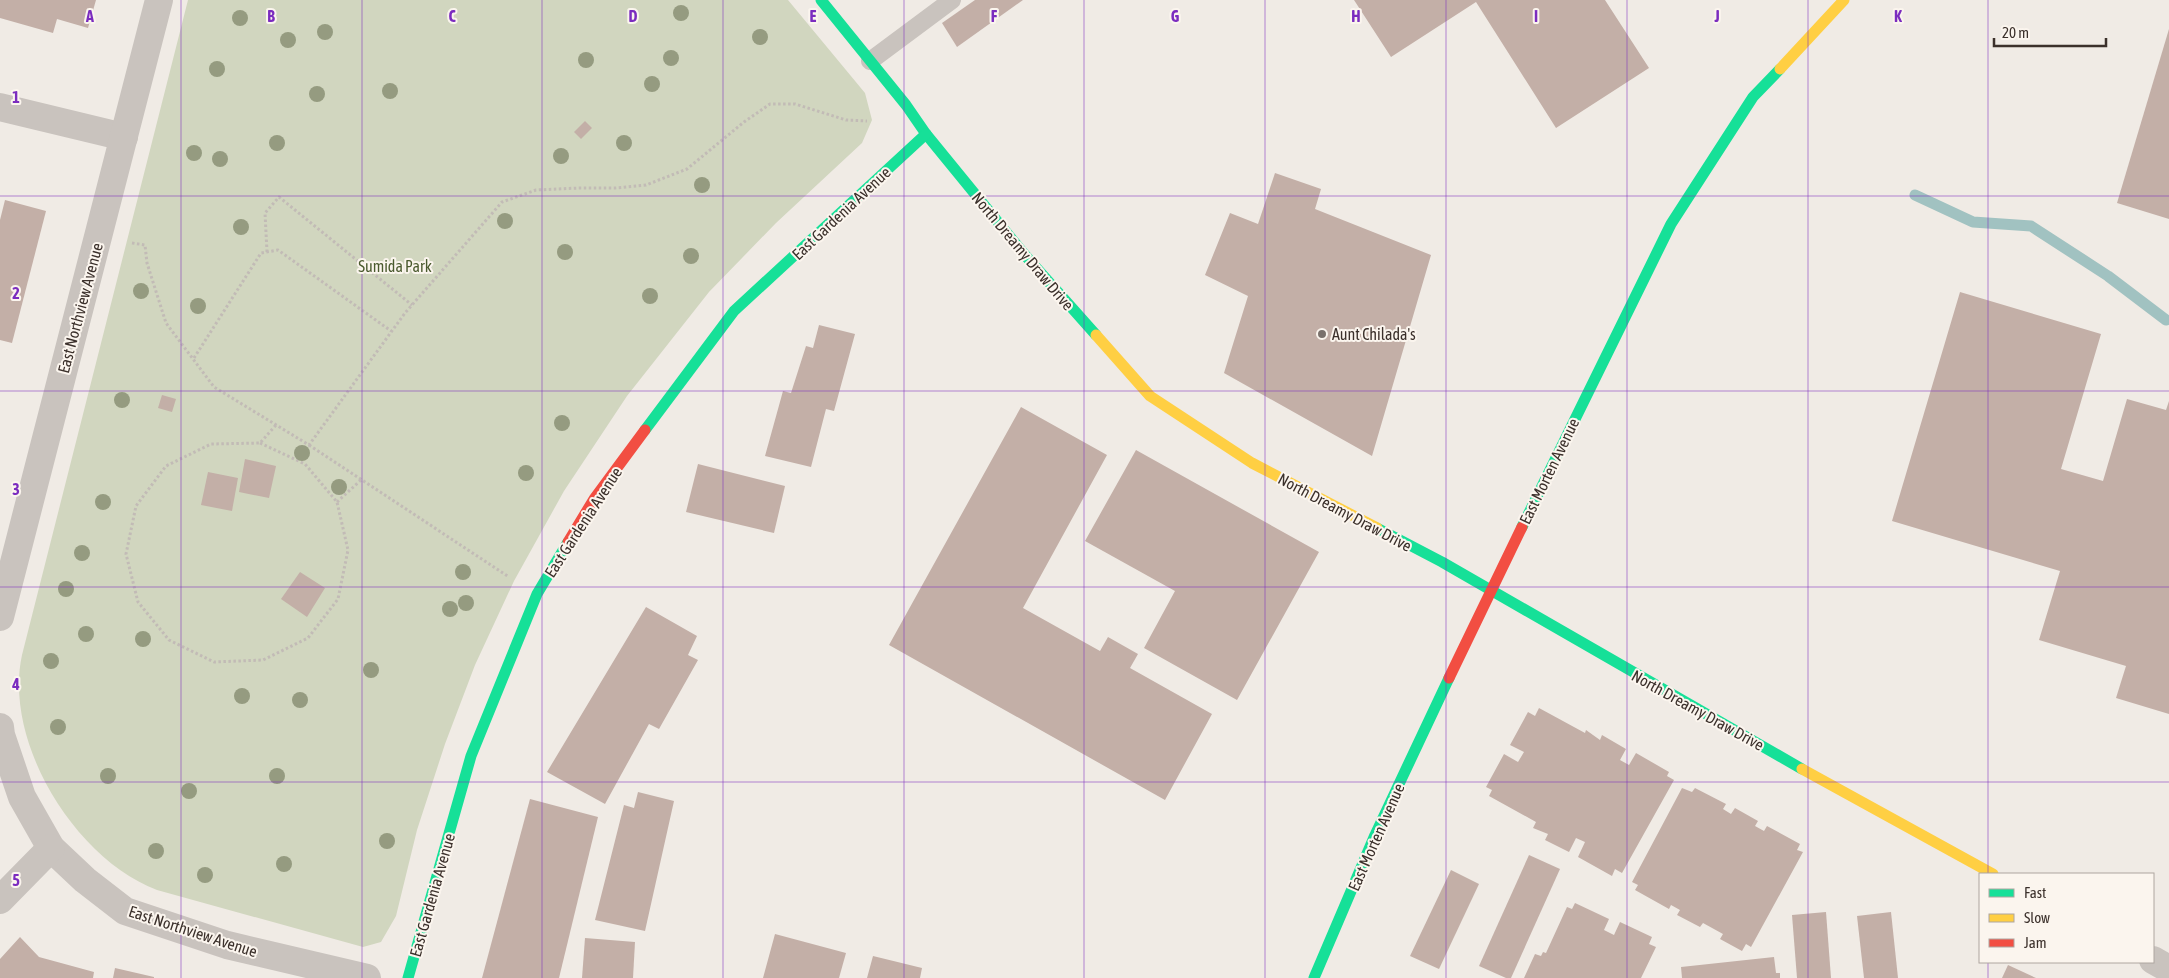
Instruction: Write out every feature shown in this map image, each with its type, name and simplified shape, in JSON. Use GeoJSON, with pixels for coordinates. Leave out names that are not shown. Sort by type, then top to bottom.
{"type":"FeatureCollection","features":[{"type":"Feature","properties":{"kind":"street","name":"East Northview Avenue"},"geometry":{"type":"LineString","coordinates":[[0,617],[159,0]]}},
{"type":"Feature","properties":{"kind":"street","name":"North Dreamy Draw Drive"},"geometry":{"type":"LineString","coordinates":[[821,0],[906,105],[926,134],[1024,254],[1150,396],[1252,463],[1442,562],[1882,814],[1991,873]]}},
{"type":"Feature","properties":{"kind":"street","name":"East Morten Avenue"},"geometry":{"type":"LineString","coordinates":[[1314,978],[1375,835],[1491,591],[1671,224],[1753,97],[1802,47],[1844,0]]}},
{"type":"Feature","properties":{"kind":"street"},"geometry":{"type":"LineString","coordinates":[[0,107],[124,138]]}},
{"type":"Feature","properties":{"kind":"street","name":"East Gardenia Avenue"},"geometry":{"type":"LineString","coordinates":[[408,978],[471,756],[537,594],[594,499],[734,311],[926,134]]}},
{"type":"Feature","properties":{"kind":"street","name":"East Northview Avenue"},"geometry":{"type":"LineString","coordinates":[[0,727],[22,797],[51,848],[85,880],[125,911],[228,946],[367,978]]}},
{"type":"Feature","properties":{"kind":"street"},"geometry":{"type":"LineString","coordinates":[[0,900],[51,848]]}},
{"type":"Feature","properties":{"kind":"street"},"geometry":{"type":"LineString","coordinates":[[2154,961],[2169,969]]}},
{"type":"Feature","properties":{"kind":"lane"},"geometry":{"type":"LineString","coordinates":[[870,61],[952,0]]}},
{"type":"Feature","properties":{"kind":"path"},"geometry":{"type":"LineString","coordinates":[[309,445],[391,331],[502,202],[536,190],[646,186],[688,169],[744,122],[770,104],[795,104],[846,120],[867,121]]}},
{"type":"Feature","properties":{"kind":"path"},"geometry":{"type":"LineString","coordinates":[[268,252],[265,213],[279,197],[412,305]]}},
{"type":"Feature","properties":{"kind":"path"},"geometry":{"type":"LineString","coordinates":[[132,243],[145,245],[150,273],[166,323],[214,387],[309,445],[510,578]]}},
{"type":"Feature","properties":{"kind":"path"},"geometry":{"type":"LineString","coordinates":[[194,358],[261,253],[278,250],[391,331]]}},
{"type":"Feature","properties":{"kind":"path"},"geometry":{"type":"LineString","coordinates":[[260,443],[276,425]]}},
{"type":"Feature","properties":{"kind":"path"},"geometry":{"type":"LineString","coordinates":[[260,443],[305,464],[337,502],[348,550],[338,599],[308,638],[263,660],[214,662],[169,640],[138,602],[126,554],[136,506],[166,466],[211,444],[260,443]]}},
{"type":"Feature","properties":{"kind":"path"},"geometry":{"type":"LineString","coordinates":[[337,502],[361,480]]}},
{"type":"Feature","properties":{"kind":"green space","name":"Sumida Park"},"geometry":{"type":"Polygon","coordinates":[[[188,0],[788,0],[865,93],[872,120],[862,143],[776,223],[709,292],[627,396],[564,491],[514,581],[475,665],[445,744],[417,830],[396,916],[381,942],[363,947],[157,890],[127,875],[99,852],[73,825],[52,794],[35,759],[24,724],[19,689],[22,655],[188,0]]]}},
{"type":"Feature","properties":{"kind":"building"},"geometry":{"type":"Polygon","coordinates":[[[0,0],[96,0],[88,28],[57,19],[53,33],[0,18],[0,0]]]}},
{"type":"Feature","properties":{"kind":"building"},"geometry":{"type":"Polygon","coordinates":[[[975,0],[1023,0],[957,47],[942,23],[975,0]]]}},
{"type":"Feature","properties":{"kind":"building"},"geometry":{"type":"Polygon","coordinates":[[[1354,0],[1605,0],[1649,68],[1556,128],[1476,2],[1391,57],[1354,0]]]}},
{"type":"Feature","properties":{"kind":"building"},"geometry":{"type":"Polygon","coordinates":[[[2169,29],[2169,219],[2117,203],[2169,29]]]}},
{"type":"Feature","properties":{"kind":"building"},"geometry":{"type":"Polygon","coordinates":[[[585,121],[592,128],[581,139],[574,132],[585,121]]]}},
{"type":"Feature","properties":{"kind":"building","name":"Aunt Chilada's"},"geometry":{"type":"Polygon","coordinates":[[[1275,173],[1321,189],[1315,209],[1431,255],[1372,456],[1224,373],[1248,296],[1205,275],[1230,213],[1258,224],[1275,173]]]}},
{"type":"Feature","properties":{"kind":"building"},"geometry":{"type":"Polygon","coordinates":[[[5,200],[46,211],[12,343],[0,340],[0,220],[5,200]]]}},
{"type":"Feature","properties":{"kind":"building"},"geometry":{"type":"Polygon","coordinates":[[[1960,292],[2101,334],[2061,469],[2103,481],[2127,399],[2166,410],[2169,401],[2169,714],[2116,698],[2126,666],[2039,640],[2060,571],[1892,521],[1960,292]]]}},
{"type":"Feature","properties":{"kind":"building"},"geometry":{"type":"Polygon","coordinates":[[[819,325],[855,334],[834,411],[826,409],[811,467],[765,456],[783,391],[791,393],[806,346],[813,348],[819,325]]]}},
{"type":"Feature","properties":{"kind":"building"},"geometry":{"type":"Polygon","coordinates":[[[162,395],[176,399],[172,412],[158,408],[162,395]]]}},
{"type":"Feature","properties":{"kind":"building"},"geometry":{"type":"Polygon","coordinates":[[[1021,407],[1107,455],[1023,608],[1100,651],[1108,637],[1138,654],[1130,668],[1212,714],[1165,800],[889,645],[1021,407]]]}},
{"type":"Feature","properties":{"kind":"building"},"geometry":{"type":"Polygon","coordinates":[[[1136,450],[1319,552],[1237,700],[1144,648],[1175,591],[1085,541],[1136,450]]]}},
{"type":"Feature","properties":{"kind":"building"},"geometry":{"type":"Polygon","coordinates":[[[245,459],[276,466],[269,498],[239,492],[245,459]]]}},
{"type":"Feature","properties":{"kind":"building"},"geometry":{"type":"Polygon","coordinates":[[[698,464],[785,486],[774,533],[686,512],[698,464]]]}},
{"type":"Feature","properties":{"kind":"building"},"geometry":{"type":"Polygon","coordinates":[[[208,472],[238,478],[232,511],[201,505],[208,472]]]}},
{"type":"Feature","properties":{"kind":"building"},"geometry":{"type":"Polygon","coordinates":[[[300,572],[325,588],[307,617],[281,599],[300,572]]]}},
{"type":"Feature","properties":{"kind":"building"},"geometry":{"type":"Polygon","coordinates":[[[646,607],[697,636],[688,655],[698,660],[659,729],[649,724],[605,804],[547,772],[646,607]]]}},
{"type":"Feature","properties":{"kind":"building"},"geometry":{"type":"Polygon","coordinates":[[[1539,708],[1585,733],[1586,730],[1600,740],[1602,735],[1626,749],[1620,760],[1629,765],[1636,753],[1669,772],[1667,776],[1674,780],[1622,873],[1615,869],[1612,876],[1578,857],[1585,842],[1576,838],[1569,852],[1545,840],[1548,834],[1533,828],[1536,822],[1489,796],[1492,790],[1486,787],[1504,754],[1518,762],[1524,752],[1510,745],[1528,712],[1535,716],[1539,708]]]}},
{"type":"Feature","properties":{"kind":"building"},"geometry":{"type":"Polygon","coordinates":[[[1682,788],[1692,792],[1695,788],[1726,804],[1723,809],[1731,814],[1735,808],[1758,821],[1755,826],[1764,831],[1767,826],[1800,844],[1797,850],[1803,852],[1751,947],[1746,944],[1742,951],[1720,939],[1723,934],[1703,923],[1700,927],[1677,915],[1680,910],[1671,905],[1669,909],[1635,890],[1638,885],[1632,882],[1682,788]]]}},
{"type":"Feature","properties":{"kind":"building"},"geometry":{"type":"Polygon","coordinates":[[[638,792],[674,801],[645,931],[595,920],[624,805],[634,808],[638,792]]]}},
{"type":"Feature","properties":{"kind":"building"},"geometry":{"type":"Polygon","coordinates":[[[530,799],[598,817],[559,978],[482,978],[530,799]]]}},
{"type":"Feature","properties":{"kind":"building"},"geometry":{"type":"Polygon","coordinates":[[[1529,855],[1560,869],[1511,978],[1506,978],[1479,966],[1529,855]]]}},
{"type":"Feature","properties":{"kind":"building"},"geometry":{"type":"Polygon","coordinates":[[[1451,870],[1479,884],[1439,969],[1410,956],[1451,870]]]}},
{"type":"Feature","properties":{"kind":"building"},"geometry":{"type":"Polygon","coordinates":[[[1575,903],[1609,919],[1604,930],[1614,935],[1620,922],[1652,937],[1649,944],[1656,947],[1641,978],[1524,978],[1535,954],[1541,956],[1543,952],[1546,953],[1567,907],[1572,909],[1575,903]]]}},
{"type":"Feature","properties":{"kind":"building"},"geometry":{"type":"Polygon","coordinates":[[[1826,912],[1831,978],[1797,978],[1792,915],[1826,912]]]}},
{"type":"Feature","properties":{"kind":"building"},"geometry":{"type":"Polygon","coordinates":[[[1891,912],[1898,978],[1864,978],[1857,916],[1891,912]]]}},
{"type":"Feature","properties":{"kind":"building"},"geometry":{"type":"Polygon","coordinates":[[[775,934],[846,953],[839,978],[763,978],[775,934]]]}},
{"type":"Feature","properties":{"kind":"building"},"geometry":{"type":"Polygon","coordinates":[[[20,937],[39,957],[94,972],[93,978],[0,978],[0,959],[20,937]]]}},
{"type":"Feature","properties":{"kind":"building"},"geometry":{"type":"Polygon","coordinates":[[[585,938],[635,942],[633,978],[582,978],[585,938]]]}},
{"type":"Feature","properties":{"kind":"building"},"geometry":{"type":"Polygon","coordinates":[[[873,956],[922,968],[920,978],[867,978],[873,956]]]}},
{"type":"Feature","properties":{"kind":"building"},"geometry":{"type":"Polygon","coordinates":[[[1774,957],[1776,973],[1780,973],[1780,978],[1682,978],[1681,967],[1774,957]]]}},
{"type":"Feature","properties":{"kind":"building"},"geometry":{"type":"Polygon","coordinates":[[[2008,965],[2036,978],[2002,978],[2008,965]]]}},
{"type":"Feature","properties":{"kind":"building"},"geometry":{"type":"Polygon","coordinates":[[[115,968],[154,977],[154,978],[113,978],[115,968]]]}},
{"type":"Feature","properties":{"kind":"waterway"},"geometry":{"type":"LineString","coordinates":[[1915,195],[1973,222],[2031,226],[2108,276],[2166,320]]}},
{"type":"Feature","properties":{"kind":"traffic: fast"},"geometry":{"type":"LineString","coordinates":[[821,0],[906,105],[926,134],[1024,254],[1096,335]]}},
{"type":"Feature","properties":{"kind":"traffic: fast"},"geometry":{"type":"LineString","coordinates":[[1522,527],[1671,224],[1753,97],[1780,69]]}},
{"type":"Feature","properties":{"kind":"traffic: fast"},"geometry":{"type":"LineString","coordinates":[[645,430],[734,311],[926,134]]}},
{"type":"Feature","properties":{"kind":"traffic: fast"},"geometry":{"type":"LineString","coordinates":[[1377,528],[1442,562],[1802,769]]}},
{"type":"Feature","properties":{"kind":"traffic: fast"},"geometry":{"type":"LineString","coordinates":[[408,978],[471,756],[537,594],[568,542]]}},
{"type":"Feature","properties":{"kind":"traffic: fast"},"geometry":{"type":"LineString","coordinates":[[1314,978],[1375,835],[1449,678]]}},
{"type":"Feature","properties":{"kind":"traffic: slow"},"geometry":{"type":"LineString","coordinates":[[1780,69],[1844,0]]}},
{"type":"Feature","properties":{"kind":"traffic: slow"},"geometry":{"type":"LineString","coordinates":[[1096,335],[1150,396],[1252,463],[1377,528]]}},
{"type":"Feature","properties":{"kind":"traffic: slow"},"geometry":{"type":"LineString","coordinates":[[1802,769],[1991,873]]}},
{"type":"Feature","properties":{"kind":"traffic: jam"},"geometry":{"type":"LineString","coordinates":[[568,542],[594,499],[645,430]]}},
{"type":"Feature","properties":{"kind":"traffic: jam"},"geometry":{"type":"LineString","coordinates":[[1449,678],[1522,527]]}},
{"type":"Feature","properties":{"kind":"place","name":"Aunt Chilada's"},"geometry":{"type":"Point","coordinates":[1322,334]}}]}
